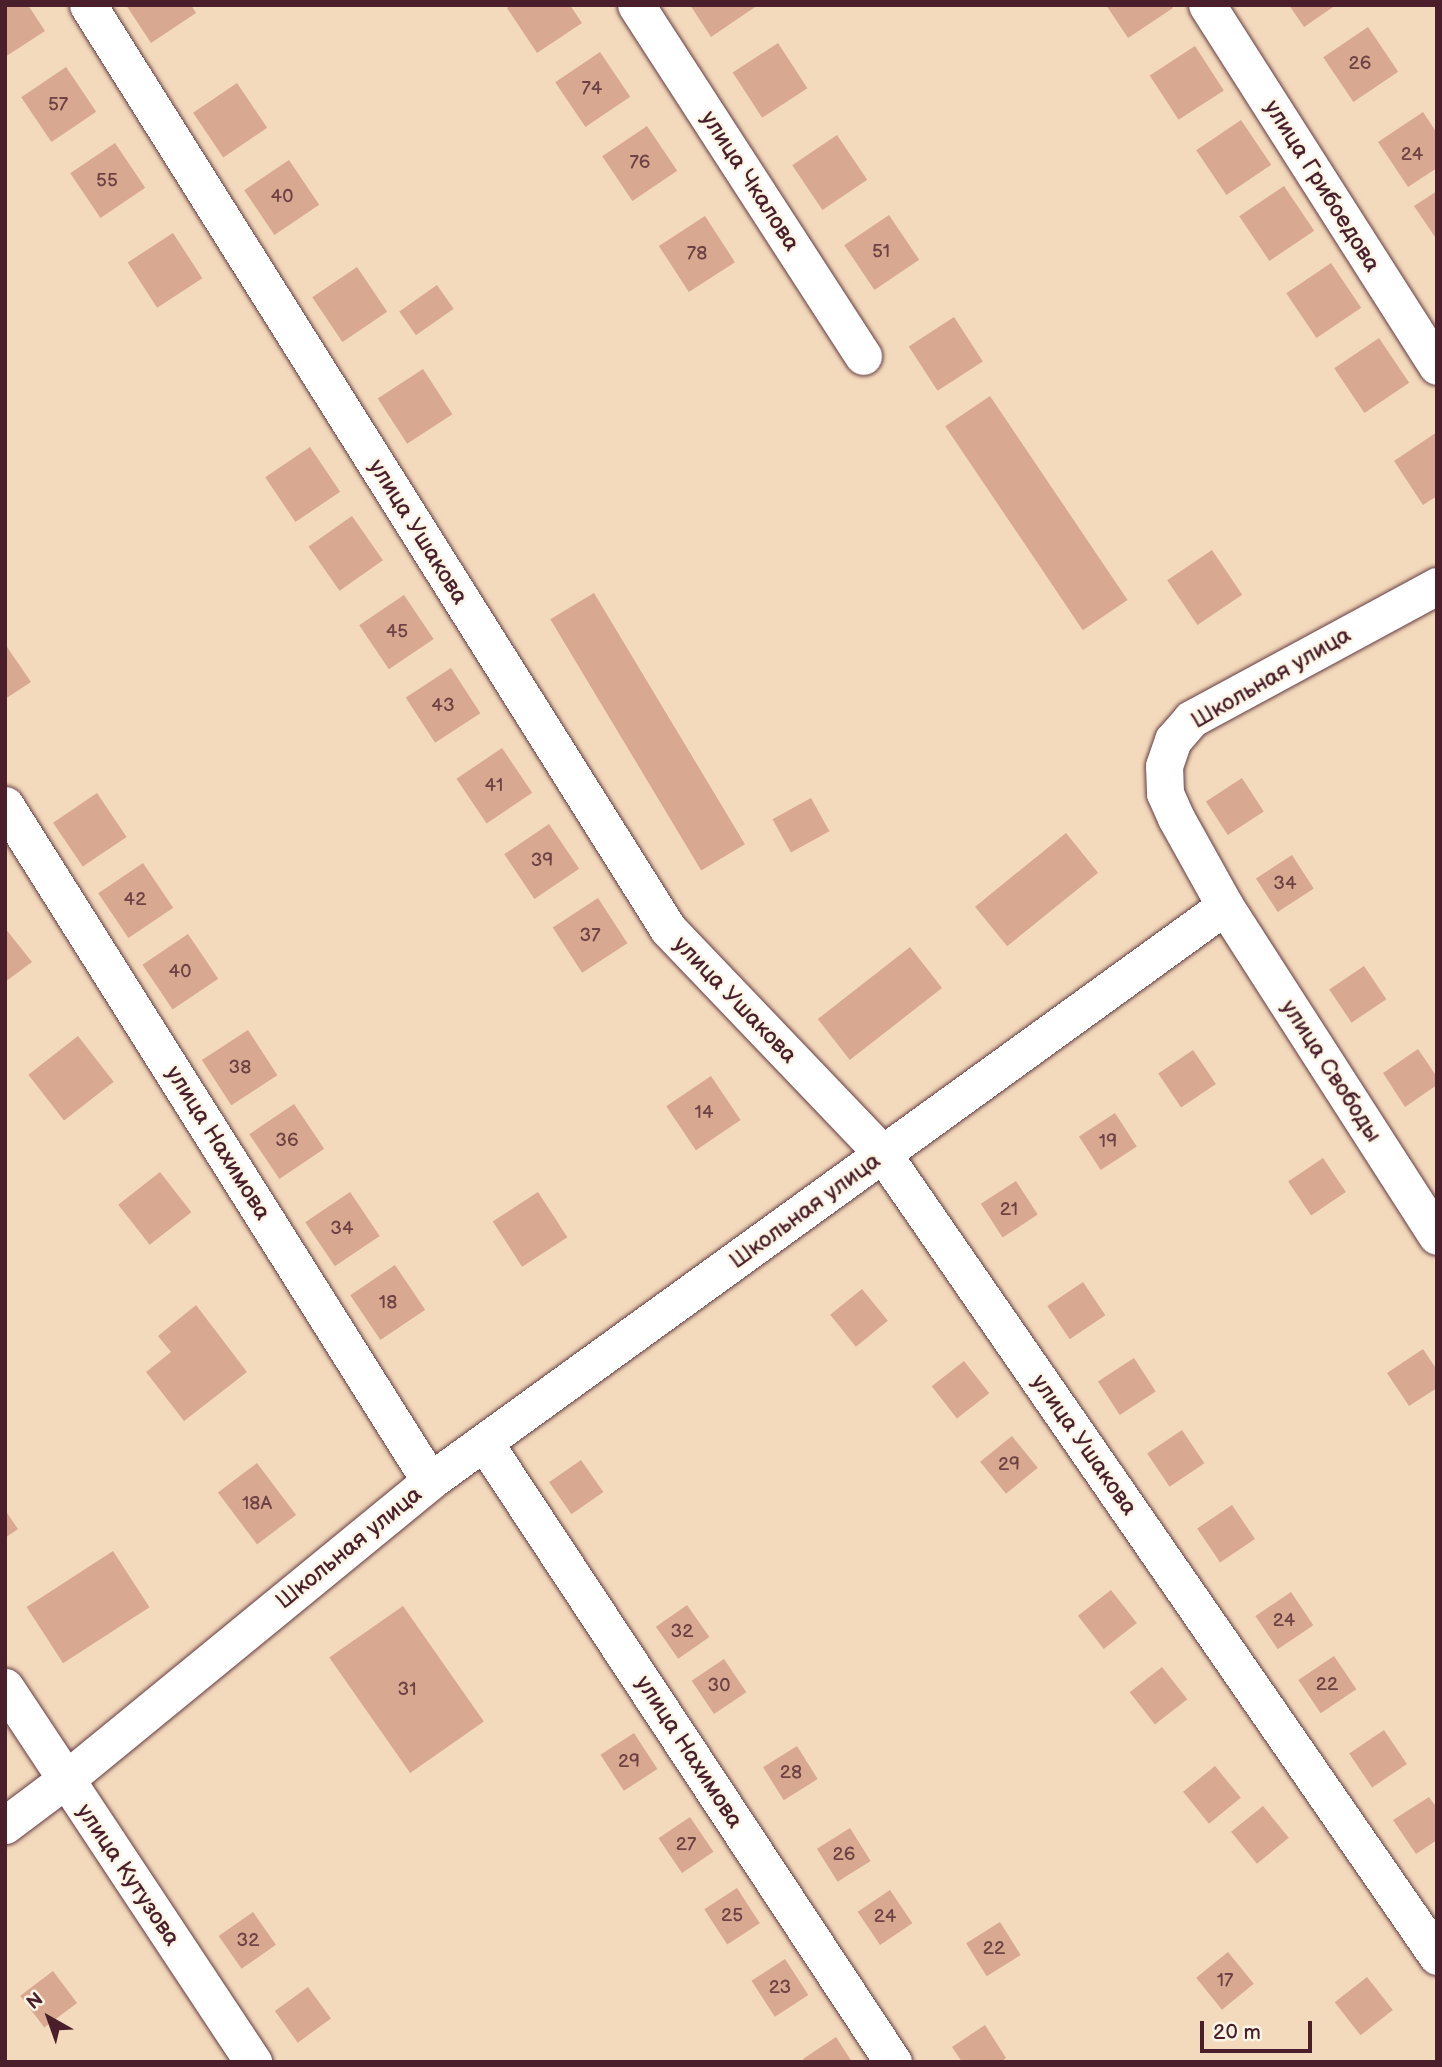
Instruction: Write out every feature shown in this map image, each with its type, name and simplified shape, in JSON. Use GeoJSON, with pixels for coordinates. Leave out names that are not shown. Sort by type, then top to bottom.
{"type":"FeatureCollection","features":[{"type":"Feature","properties":{"kind":"street","name":"улица Ушакова"},"geometry":{"type":"LineString","coordinates":[[88,5],[668,929],[883,1154],[1437,1956]]}},
{"type":"Feature","properties":{"kind":"street","name":"улица Чкалова"},"geometry":{"type":"LineString","coordinates":[[636,5],[863,356]]}},
{"type":"Feature","properties":{"kind":"street","name":"улица Грибоедова"},"geometry":{"type":"LineString","coordinates":[[1207,5],[1437,366]]}},
{"type":"Feature","properties":{"kind":"street","name":"Школьная улица"},"geometry":{"type":"LineString","coordinates":[[5,1825],[65,1780],[430,1482],[1225,906],[1165,793],[1164,766],[1173,740],[1191,719],[1437,586]]}},
{"type":"Feature","properties":{"kind":"street","name":"улица Нахимова"},"geometry":{"type":"LineString","coordinates":[[5,805],[430,1482]]}},
{"type":"Feature","properties":{"kind":"street","name":"улица Свободы"},"geometry":{"type":"LineString","coordinates":[[1225,906],[1437,1236]]}},
{"type":"Feature","properties":{"kind":"street","name":"улица Нахимова"},"geometry":{"type":"LineString","coordinates":[[484,1442],[893,2062]]}},
{"type":"Feature","properties":{"kind":"street","name":"улица Кутузова"},"geometry":{"type":"LineString","coordinates":[[5,1687],[253,2062]]}},
{"type":"Feature","properties":{"kind":"building"},"geometry":{"type":"Polygon","coordinates":[[[5,5],[28,5],[45,31],[5,57],[5,5]]]}},
{"type":"Feature","properties":{"kind":"building"},"geometry":{"type":"Polygon","coordinates":[[[126,5],[191,5],[196,13],[151,43],[126,5]]]}},
{"type":"Feature","properties":{"kind":"building"},"geometry":{"type":"Polygon","coordinates":[[[511,5],[570,5],[582,23],[537,53],[507,8],[511,5]]]}},
{"type":"Feature","properties":{"kind":"building"},"geometry":{"type":"Polygon","coordinates":[[[690,5],[758,5],[711,37],[690,5]]]}},
{"type":"Feature","properties":{"kind":"building"},"geometry":{"type":"Polygon","coordinates":[[[1106,5],[1171,5],[1173,8],[1128,38],[1106,5]]]}},
{"type":"Feature","properties":{"kind":"building"},"geometry":{"type":"Polygon","coordinates":[[[1289,5],[1336,5],[1304,27],[1289,5]]]}},
{"type":"Feature","properties":{"kind":"building"},"geometry":{"type":"Polygon","coordinates":[[[1368,27],[1398,72],[1353,102],[1323,57],[1368,27]]]}},
{"type":"Feature","properties":{"kind":"building"},"geometry":{"type":"Polygon","coordinates":[[[778,43],[807,88],[762,118],[733,72],[778,43]]]}},
{"type":"Feature","properties":{"kind":"building"},"geometry":{"type":"Polygon","coordinates":[[[1195,46],[1224,90],[1179,120],[1150,75],[1195,46]]]}},
{"type":"Feature","properties":{"kind":"building"},"geometry":{"type":"Polygon","coordinates":[[[600,52],[630,97],[585,127],[555,82],[600,52]]]}},
{"type":"Feature","properties":{"kind":"building"},"geometry":{"type":"Polygon","coordinates":[[[66,67],[96,112],[51,142],[21,97],[66,67]]]}},
{"type":"Feature","properties":{"kind":"building"},"geometry":{"type":"Polygon","coordinates":[[[237,83],[267,128],[223,157],[193,113],[237,83]]]}},
{"type":"Feature","properties":{"kind":"building"},"geometry":{"type":"Polygon","coordinates":[[[1423,112],[1437,133],[1437,168],[1408,187],[1378,142],[1423,112]]]}},
{"type":"Feature","properties":{"kind":"building"},"geometry":{"type":"Polygon","coordinates":[[[1241,120],[1271,165],[1226,195],[1196,150],[1241,120]]]}},
{"type":"Feature","properties":{"kind":"building"},"geometry":{"type":"Polygon","coordinates":[[[647,126],[677,171],[632,201],[602,156],[647,126]]]}},
{"type":"Feature","properties":{"kind":"building"},"geometry":{"type":"Polygon","coordinates":[[[837,135],[867,180],[822,210],[792,165],[837,135]]]}},
{"type":"Feature","properties":{"kind":"building"},"geometry":{"type":"Polygon","coordinates":[[[115,143],[145,188],[100,218],[70,173],[115,143]]]}},
{"type":"Feature","properties":{"kind":"building"},"geometry":{"type":"Polygon","coordinates":[[[289,160],[319,205],[274,235],[244,190],[289,160]]]}},
{"type":"Feature","properties":{"kind":"building"},"geometry":{"type":"Polygon","coordinates":[[[1284,186],[1314,231],[1269,261],[1239,216],[1284,186]]]}},
{"type":"Feature","properties":{"kind":"building"},"geometry":{"type":"Polygon","coordinates":[[[1437,191],[1437,240],[1414,206],[1437,191]]]}},
{"type":"Feature","properties":{"kind":"building"},"geometry":{"type":"Polygon","coordinates":[[[889,215],[919,260],[874,290],[844,245],[889,215]]]}},
{"type":"Feature","properties":{"kind":"building"},"geometry":{"type":"Polygon","coordinates":[[[705,216],[735,262],[689,292],[659,246],[705,216]]]}},
{"type":"Feature","properties":{"kind":"building"},"geometry":{"type":"Polygon","coordinates":[[[173,233],[202,278],[157,308],[128,262],[173,233]]]}},
{"type":"Feature","properties":{"kind":"building"},"geometry":{"type":"Polygon","coordinates":[[[1331,263],[1361,308],[1316,338],[1286,293],[1331,263]]]}},
{"type":"Feature","properties":{"kind":"building"},"geometry":{"type":"Polygon","coordinates":[[[357,267],[387,312],[342,342],[312,297],[357,267]]]}},
{"type":"Feature","properties":{"kind":"building"},"geometry":{"type":"Polygon","coordinates":[[[437,285],[454,309],[416,335],[399,311],[437,285]]]}},
{"type":"Feature","properties":{"kind":"building"},"geometry":{"type":"Polygon","coordinates":[[[954,317],[983,361],[938,391],[909,346],[954,317]]]}},
{"type":"Feature","properties":{"kind":"building"},"geometry":{"type":"Polygon","coordinates":[[[1379,338],[1409,383],[1364,413],[1334,368],[1379,338]]]}},
{"type":"Feature","properties":{"kind":"building"},"geometry":{"type":"Polygon","coordinates":[[[423,369],[452,414],[407,444],[378,398],[423,369]]]}},
{"type":"Feature","properties":{"kind":"building"},"geometry":{"type":"Polygon","coordinates":[[[990,396],[1128,600],[1083,630],[945,426],[990,396]]]}},
{"type":"Feature","properties":{"kind":"building"},"geometry":{"type":"Polygon","coordinates":[[[1437,432],[1437,496],[1423,505],[1394,461],[1437,432]]]}},
{"type":"Feature","properties":{"kind":"building"},"geometry":{"type":"Polygon","coordinates":[[[310,447],[340,492],[295,522],[265,477],[310,447]]]}},
{"type":"Feature","properties":{"kind":"building"},"geometry":{"type":"Polygon","coordinates":[[[352,516],[383,560],[340,591],[309,546],[352,516]]]}},
{"type":"Feature","properties":{"kind":"building"},"geometry":{"type":"Polygon","coordinates":[[[1212,550],[1242,595],[1197,625],[1167,580],[1212,550]]]}},
{"type":"Feature","properties":{"kind":"building"},"geometry":{"type":"Polygon","coordinates":[[[594,593],[745,844],[701,870],[550,619],[594,593]]]}},
{"type":"Feature","properties":{"kind":"building"},"geometry":{"type":"Polygon","coordinates":[[[404,595],[434,639],[389,669],[359,625],[404,595]]]}},
{"type":"Feature","properties":{"kind":"building"},"geometry":{"type":"Polygon","coordinates":[[[5,644],[31,682],[5,699],[5,644]]]}},
{"type":"Feature","properties":{"kind":"building"},"geometry":{"type":"Polygon","coordinates":[[[451,668],[480,713],[435,743],[406,697],[451,668]]]}},
{"type":"Feature","properties":{"kind":"building"},"geometry":{"type":"Polygon","coordinates":[[[502,748],[532,793],[487,824],[456,779],[502,748]]]}},
{"type":"Feature","properties":{"kind":"building"},"geometry":{"type":"Polygon","coordinates":[[[1242,778],[1264,812],[1228,835],[1206,801],[1242,778]]]}},
{"type":"Feature","properties":{"kind":"building"},"geometry":{"type":"Polygon","coordinates":[[[97,793],[127,837],[83,867],[53,823],[97,793]]]}},
{"type":"Feature","properties":{"kind":"building"},"geometry":{"type":"Polygon","coordinates":[[[811,798],[829,831],[791,853],[773,819],[811,798]]]}},
{"type":"Feature","properties":{"kind":"building"},"geometry":{"type":"Polygon","coordinates":[[[549,824],[579,869],[534,899],[504,854],[549,824]]]}},
{"type":"Feature","properties":{"kind":"building"},"geometry":{"type":"Polygon","coordinates":[[[1066,833],[1098,873],[1007,946],[975,907],[1066,833]]]}},
{"type":"Feature","properties":{"kind":"building"},"geometry":{"type":"Polygon","coordinates":[[[1292,855],[1314,889],[1278,912],[1256,878],[1292,855]]]}},
{"type":"Feature","properties":{"kind":"building"},"geometry":{"type":"Polygon","coordinates":[[[143,863],[173,908],[128,938],[98,893],[143,863]]]}},
{"type":"Feature","properties":{"kind":"building"},"geometry":{"type":"Polygon","coordinates":[[[598,898],[627,943],[582,973],[553,927],[598,898]]]}},
{"type":"Feature","properties":{"kind":"building"},"geometry":{"type":"Polygon","coordinates":[[[5,928],[32,962],[5,982],[5,928]]]}},
{"type":"Feature","properties":{"kind":"building"},"geometry":{"type":"Polygon","coordinates":[[[188,934],[218,979],[173,1010],[142,965],[188,934]]]}},
{"type":"Feature","properties":{"kind":"building"},"geometry":{"type":"Polygon","coordinates":[[[910,947],[942,988],[850,1060],[818,1019],[910,947]]]}},
{"type":"Feature","properties":{"kind":"building"},"geometry":{"type":"Polygon","coordinates":[[[1364,966],[1386,999],[1352,1023],[1329,989],[1364,966]]]}},
{"type":"Feature","properties":{"kind":"building"},"geometry":{"type":"Polygon","coordinates":[[[248,1030],[277,1075],[231,1105],[202,1060],[248,1030]]]}},
{"type":"Feature","properties":{"kind":"building"},"geometry":{"type":"Polygon","coordinates":[[[78,1036],[114,1082],[64,1120],[28,1075],[78,1036]]]}},
{"type":"Feature","properties":{"kind":"building"},"geometry":{"type":"Polygon","coordinates":[[[1418,1049],[1437,1077],[1437,1085],[1405,1107],[1383,1073],[1418,1049]]]}},
{"type":"Feature","properties":{"kind":"building"},"geometry":{"type":"Polygon","coordinates":[[[1193,1050],[1216,1084],[1181,1107],[1158,1073],[1193,1050]]]}},
{"type":"Feature","properties":{"kind":"building"},"geometry":{"type":"Polygon","coordinates":[[[711,1076],[741,1120],[696,1150],[666,1106],[711,1076]]]}},
{"type":"Feature","properties":{"kind":"building"},"geometry":{"type":"Polygon","coordinates":[[[294,1104],[324,1149],[279,1179],[249,1134],[294,1104]]]}},
{"type":"Feature","properties":{"kind":"building"},"geometry":{"type":"Polygon","coordinates":[[[1115,1113],[1137,1147],[1101,1170],[1079,1136],[1115,1113]]]}},
{"type":"Feature","properties":{"kind":"building"},"geometry":{"type":"Polygon","coordinates":[[[1323,1158],[1346,1192],[1311,1215],[1288,1181],[1323,1158]]]}},
{"type":"Feature","properties":{"kind":"building"},"geometry":{"type":"Polygon","coordinates":[[[160,1172],[191,1212],[150,1245],[118,1205],[160,1172]]]}},
{"type":"Feature","properties":{"kind":"building"},"geometry":{"type":"Polygon","coordinates":[[[1016,1181],[1038,1215],[1003,1237],[981,1204],[1016,1181]]]}},
{"type":"Feature","properties":{"kind":"building"},"geometry":{"type":"Polygon","coordinates":[[[350,1192],[380,1236],[335,1266],[305,1222],[350,1192]]]}},
{"type":"Feature","properties":{"kind":"building"},"geometry":{"type":"Polygon","coordinates":[[[538,1192],[567,1237],[522,1267],[493,1221],[538,1192]]]}},
{"type":"Feature","properties":{"kind":"building"},"geometry":{"type":"Polygon","coordinates":[[[395,1265],[425,1310],[380,1340],[350,1295],[395,1265]]]}},
{"type":"Feature","properties":{"kind":"building"},"geometry":{"type":"Polygon","coordinates":[[[1083,1282],[1105,1315],[1070,1339],[1047,1306],[1083,1282]]]}},
{"type":"Feature","properties":{"kind":"building"},"geometry":{"type":"Polygon","coordinates":[[[862,1289],[888,1321],[856,1347],[830,1315],[862,1289]]]}},
{"type":"Feature","properties":{"kind":"building"},"geometry":{"type":"Polygon","coordinates":[[[196,1305],[247,1372],[184,1421],[146,1372],[171,1352],[158,1336],[196,1305]]]}},
{"type":"Feature","properties":{"kind":"building"},"geometry":{"type":"Polygon","coordinates":[[[1423,1349],[1437,1370],[1437,1388],[1409,1406],[1387,1373],[1423,1349]]]}},
{"type":"Feature","properties":{"kind":"building"},"geometry":{"type":"Polygon","coordinates":[[[1134,1358],[1156,1392],[1120,1415],[1098,1381],[1134,1358]]]}},
{"type":"Feature","properties":{"kind":"building"},"geometry":{"type":"Polygon","coordinates":[[[964,1361],[989,1393],[957,1419],[932,1386],[964,1361]]]}},
{"type":"Feature","properties":{"kind":"building"},"geometry":{"type":"Polygon","coordinates":[[[1182,1430],[1204,1463],[1170,1487],[1147,1453],[1182,1430]]]}},
{"type":"Feature","properties":{"kind":"building"},"geometry":{"type":"Polygon","coordinates":[[[1012,1436],[1038,1468],[1006,1494],[980,1462],[1012,1436]]]}},
{"type":"Feature","properties":{"kind":"building"},"geometry":{"type":"Polygon","coordinates":[[[581,1460],[603,1492],[571,1514],[549,1482],[581,1460]]]}},
{"type":"Feature","properties":{"kind":"building"},"geometry":{"type":"Polygon","coordinates":[[[257,1463],[296,1515],[257,1544],[218,1492],[257,1463]]]}},
{"type":"Feature","properties":{"kind":"building"},"geometry":{"type":"Polygon","coordinates":[[[1232,1505],[1255,1539],[1220,1562],[1197,1528],[1232,1505]]]}},
{"type":"Feature","properties":{"kind":"building"},"geometry":{"type":"Polygon","coordinates":[[[5,1510],[18,1529],[5,1538],[5,1510]]]}},
{"type":"Feature","properties":{"kind":"building"},"geometry":{"type":"Polygon","coordinates":[[[113,1551],[149,1607],[63,1663],[27,1607],[113,1551]]]}},
{"type":"Feature","properties":{"kind":"building"},"geometry":{"type":"Polygon","coordinates":[[[1111,1590],[1137,1623],[1104,1649],[1078,1616],[1111,1590]]]}},
{"type":"Feature","properties":{"kind":"building"},"geometry":{"type":"Polygon","coordinates":[[[1291,1592],[1313,1625],[1278,1649],[1255,1616],[1291,1592]]]}},
{"type":"Feature","properties":{"kind":"building"},"geometry":{"type":"Polygon","coordinates":[[[687,1605],[709,1637],[678,1659],[656,1627],[687,1605]]]}},
{"type":"Feature","properties":{"kind":"building"},"geometry":{"type":"Polygon","coordinates":[[[403,1606],[484,1722],[410,1773],[329,1658],[403,1606]]]}},
{"type":"Feature","properties":{"kind":"building"},"geometry":{"type":"Polygon","coordinates":[[[1334,1656],[1356,1689],[1321,1713],[1298,1680],[1334,1656]]]}},
{"type":"Feature","properties":{"kind":"building"},"geometry":{"type":"Polygon","coordinates":[[[724,1659],[746,1692],[714,1714],[692,1681],[724,1659]]]}},
{"type":"Feature","properties":{"kind":"building"},"geometry":{"type":"Polygon","coordinates":[[[1162,1667],[1187,1699],[1155,1725],[1130,1692],[1162,1667]]]}},
{"type":"Feature","properties":{"kind":"building"},"geometry":{"type":"Polygon","coordinates":[[[1384,1730],[1407,1764],[1372,1787],[1349,1753],[1384,1730]]]}},
{"type":"Feature","properties":{"kind":"building"},"geometry":{"type":"Polygon","coordinates":[[[634,1733],[657,1769],[624,1791],[600,1755],[634,1733]]]}},
{"type":"Feature","properties":{"kind":"building"},"geometry":{"type":"Polygon","coordinates":[[[797,1746],[818,1779],[784,1800],[763,1767],[797,1746]]]}},
{"type":"Feature","properties":{"kind":"building"},"geometry":{"type":"Polygon","coordinates":[[[1215,1766],[1241,1798],[1209,1824],[1183,1792],[1215,1766]]]}},
{"type":"Feature","properties":{"kind":"building"},"geometry":{"type":"Polygon","coordinates":[[[1429,1797],[1437,1808],[1437,1840],[1416,1854],[1393,1820],[1429,1797]]]}},
{"type":"Feature","properties":{"kind":"building"},"geometry":{"type":"Polygon","coordinates":[[[1263,1806],[1289,1838],[1257,1864],[1231,1832],[1263,1806]]]}},
{"type":"Feature","properties":{"kind":"building"},"geometry":{"type":"Polygon","coordinates":[[[690,1817],[713,1852],[682,1873],[658,1838],[690,1817]]]}},
{"type":"Feature","properties":{"kind":"building"},"geometry":{"type":"Polygon","coordinates":[[[850,1828],[871,1861],[838,1882],[817,1849],[850,1828]]]}},
{"type":"Feature","properties":{"kind":"building"},"geometry":{"type":"Polygon","coordinates":[[[737,1888],[760,1923],[727,1944],[704,1909],[737,1888]]]}},
{"type":"Feature","properties":{"kind":"building"},"geometry":{"type":"Polygon","coordinates":[[[890,1890],[912,1923],[880,1945],[858,1912],[890,1890]]]}},
{"type":"Feature","properties":{"kind":"building"},"geometry":{"type":"Polygon","coordinates":[[[253,1912],[276,1945],[242,1969],[219,1936],[253,1912]]]}},
{"type":"Feature","properties":{"kind":"building"},"geometry":{"type":"Polygon","coordinates":[[[1000,1922],[1021,1955],[987,1976],[966,1943],[1000,1922]]]}},
{"type":"Feature","properties":{"kind":"building"},"geometry":{"type":"Polygon","coordinates":[[[1228,1952],[1254,1984],[1222,2010],[1196,1978],[1228,1952]]]}},
{"type":"Feature","properties":{"kind":"building"},"geometry":{"type":"Polygon","coordinates":[[[785,1959],[808,1995],[775,2017],[751,1981],[785,1959]]]}},
{"type":"Feature","properties":{"kind":"building"},"geometry":{"type":"Polygon","coordinates":[[[53,1971],[77,2003],[44,2028],[20,1996],[53,1971]]]}},
{"type":"Feature","properties":{"kind":"building"},"geometry":{"type":"Polygon","coordinates":[[[1367,1977],[1393,2010],[1361,2035],[1335,2002],[1367,1977]]]}},
{"type":"Feature","properties":{"kind":"building"},"geometry":{"type":"Polygon","coordinates":[[[308,1987],[331,2019],[298,2043],[275,2011],[308,1987]]]}},
{"type":"Feature","properties":{"kind":"building"},"geometry":{"type":"Polygon","coordinates":[[[985,2025],[1006,2058],[1001,2062],[962,2062],[952,2047],[985,2025]]]}},
{"type":"Feature","properties":{"kind":"building"},"geometry":{"type":"Polygon","coordinates":[[[836,2037],[852,2062],[805,2062],[803,2059],[836,2037]]]}}]}
